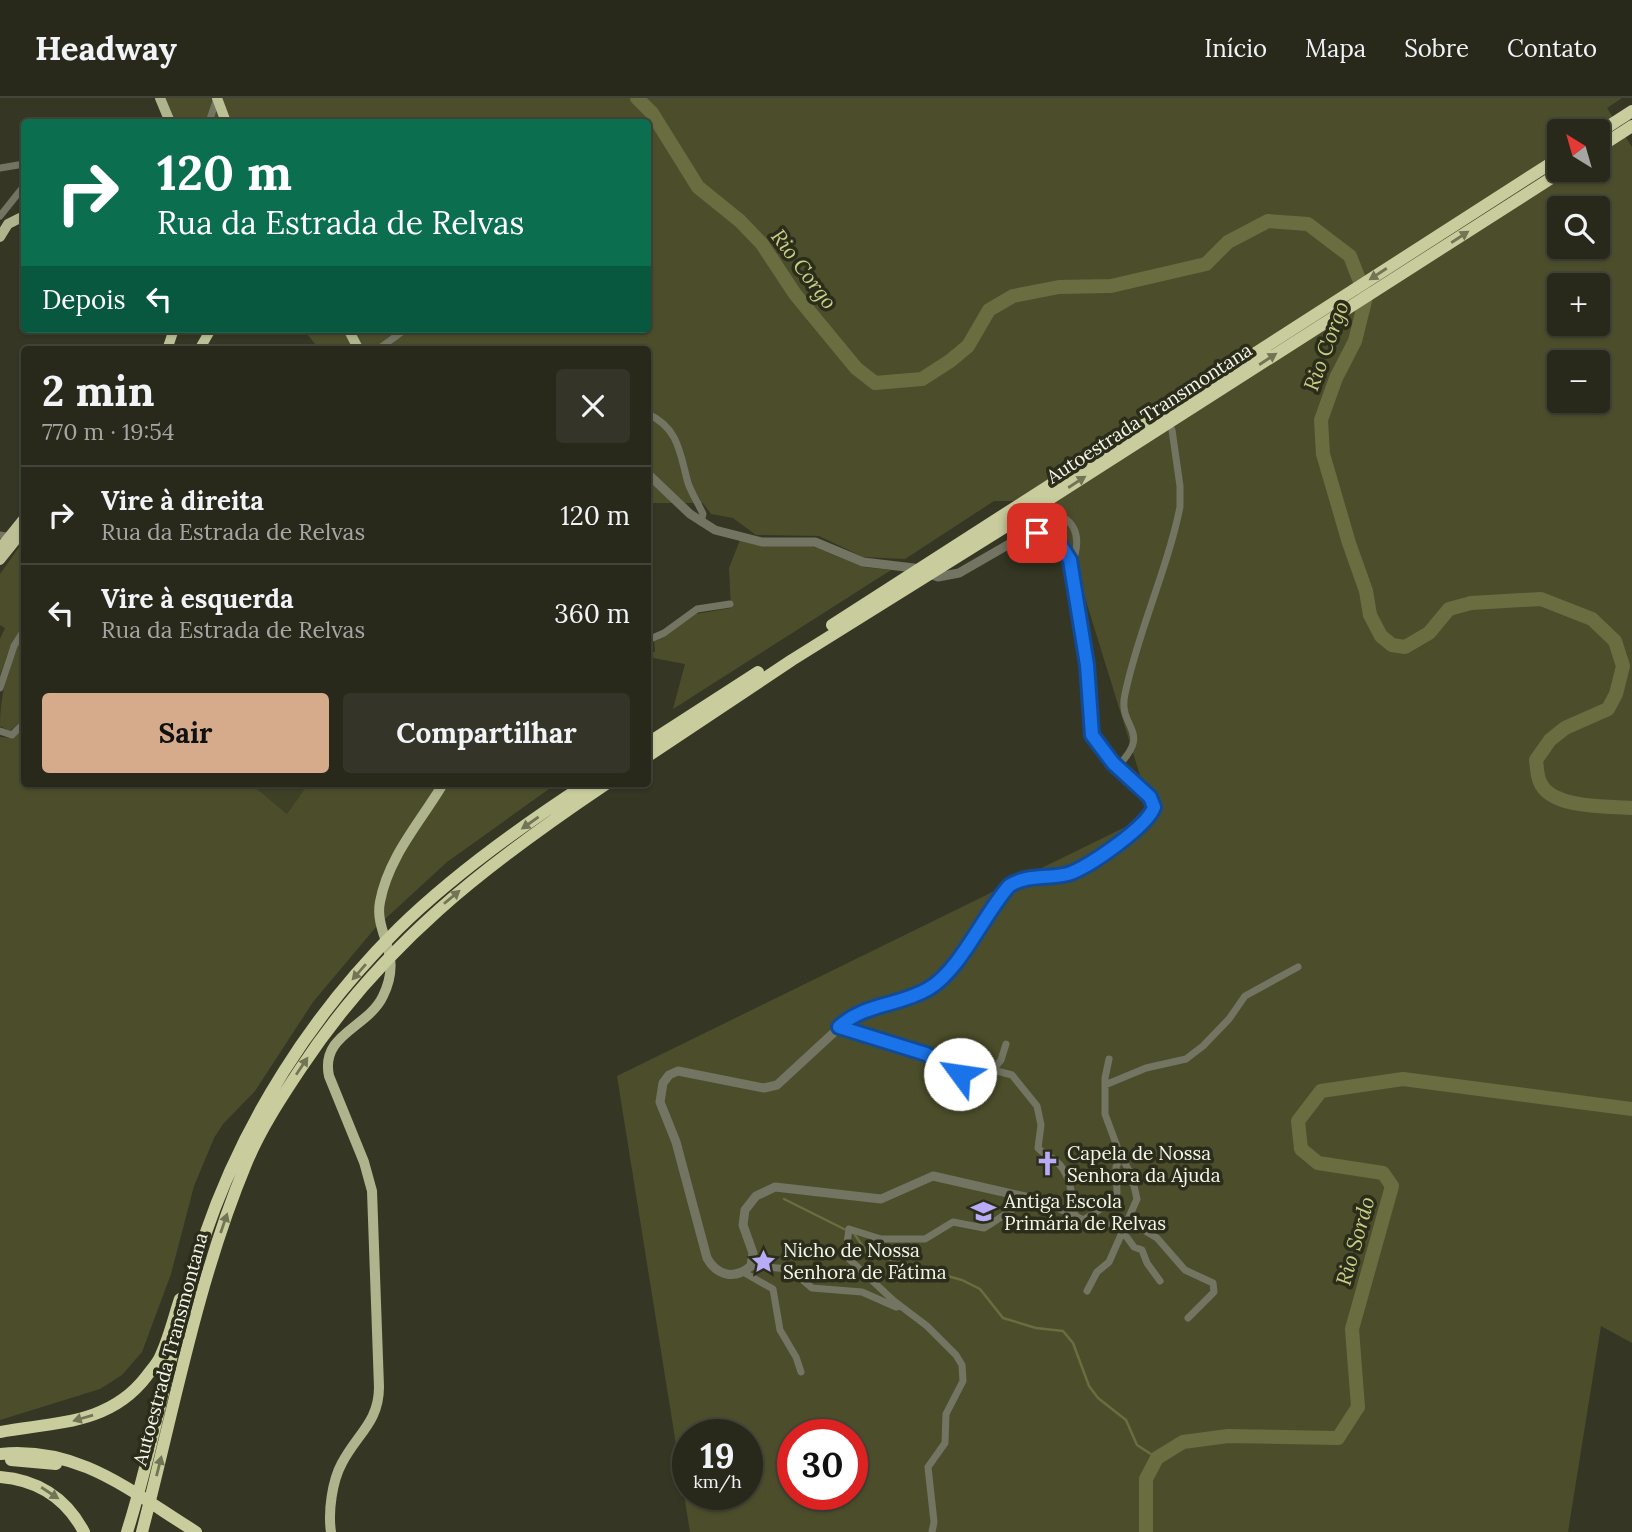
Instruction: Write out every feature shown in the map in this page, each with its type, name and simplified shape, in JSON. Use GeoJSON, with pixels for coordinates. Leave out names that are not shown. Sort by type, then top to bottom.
{"type":"FeatureCollection","features":[{"type":"Feature","properties":{"kind":"highway"},"geometry":{"type":"LineString","coordinates":[[220,100],[225,119]]}},
{"type":"Feature","properties":{"kind":"highway"},"geometry":{"type":"LineString","coordinates":[[220,100],[230,119]]}},
{"type":"Feature","properties":{"kind":"highway"},"geometry":{"type":"LineString","coordinates":[[1610,125],[1632,111]]}},
{"type":"Feature","properties":{"kind":"highway"},"geometry":{"type":"LineString","coordinates":[[1610,140],[1632,126]]}},
{"type":"Feature","properties":{"kind":"highway","name":"Autoestrada Transmontana"},"geometry":{"type":"LineString","coordinates":[[651,741],[1547,166]]}},
{"type":"Feature","properties":{"kind":"highway","name":"Autoestrada Transmontana"},"geometry":{"type":"LineString","coordinates":[[651,754],[792,660],[1547,181]]}},
{"type":"Feature","properties":{"kind":"highway"},"geometry":{"type":"LineString","coordinates":[[0,560],[2,545],[21,533]]}},
{"type":"Feature","properties":{"kind":"highway","name":"Autoestrada Transmontana"},"geometry":{"type":"LineString","coordinates":[[142,1532],[205,1279],[261,1122],[285,1070],[324,1015],[398,929],[500,844],[582,787]]}},
{"type":"Feature","properties":{"kind":"highway","name":"Autoestrada Transmontana"},"geometry":{"type":"LineString","coordinates":[[127,1532],[205,1236],[235,1159],[333,1022],[410,934],[505,855],[602,787]]}},
{"type":"Feature","properties":{"kind":"highway"},"geometry":{"type":"LineString","coordinates":[[0,1432],[60,1425],[91,1417],[112,1407],[136,1389],[161,1357],[184,1287],[194,1275]]}},
{"type":"Feature","properties":{"kind":"highway"},"geometry":{"type":"LineString","coordinates":[[0,1454],[29,1451],[58,1456],[114,1485],[177,1526],[196,1532]]}},
{"type":"Feature","properties":{"kind":"highway"},"geometry":{"type":"LineString","coordinates":[[0,1462],[28,1460],[57,1464],[114,1485]]}},
{"type":"Feature","properties":{"kind":"highway"},"geometry":{"type":"LineString","coordinates":[[0,1477],[22,1479],[53,1494],[75,1515],[84,1532]]}},
{"type":"Feature","properties":{"kind":"main road"},"geometry":{"type":"LineString","coordinates":[[160,98],[168,119]]}},
{"type":"Feature","properties":{"kind":"main road"},"geometry":{"type":"LineString","coordinates":[[0,237],[8,224],[21,218]]}},
{"type":"Feature","properties":{"kind":"main road"},"geometry":{"type":"LineString","coordinates":[[331,1532],[330,1514],[338,1470],[374,1416],[379,1385],[371,1185],[332,1084],[327,1062],[335,1042],[379,1003],[388,979],[391,957],[381,919],[380,902],[404,843],[441,787]]}},
{"type":"Feature","properties":{"kind":"street"},"geometry":{"type":"LineString","coordinates":[[210,119],[220,100]]}},
{"type":"Feature","properties":{"kind":"street"},"geometry":{"type":"LineString","coordinates":[[0,168],[21,164]]}},
{"type":"Feature","properties":{"kind":"street"},"geometry":{"type":"LineString","coordinates":[[1,212],[21,189]]}},
{"type":"Feature","properties":{"kind":"street"},"geometry":{"type":"LineString","coordinates":[[381,346],[400,333]]}},
{"type":"Feature","properties":{"kind":"street"},"geometry":{"type":"LineString","coordinates":[[651,416],[661,421],[675,437],[691,490],[704,514],[701,523]]}},
{"type":"Feature","properties":{"kind":"street"},"geometry":{"type":"LineString","coordinates":[[1117,767],[1135,744],[1125,706],[1125,694],[1180,507],[1180,479],[1172,430]]}},
{"type":"Feature","properties":{"kind":"street"},"geometry":{"type":"LineString","coordinates":[[651,477],[701,523],[757,542],[810,541],[863,562],[909,567],[943,577],[964,570],[1025,535],[1043,533],[1054,537],[1062,545],[1071,566],[1087,665],[1091,732],[1117,767],[1152,800],[1153,810],[1146,820],[1075,871],[1011,884],[937,983],[920,993],[858,1012],[774,1087],[764,1088],[681,1071],[669,1075],[663,1083],[660,1102],[676,1142],[707,1258],[715,1269],[723,1274],[747,1269],[790,1269],[812,1288],[865,1292],[909,1313]]}},
{"type":"Feature","properties":{"kind":"street"},"geometry":{"type":"LineString","coordinates":[[1040,511],[1058,514],[1074,529],[1077,547],[1071,566]]}},
{"type":"Feature","properties":{"kind":"street"},"geometry":{"type":"LineString","coordinates":[[651,639],[664,633],[697,609],[730,604]]}},
{"type":"Feature","properties":{"kind":"street"},"geometry":{"type":"LineString","coordinates":[[0,688],[14,646],[21,635]]}},
{"type":"Feature","properties":{"kind":"street"},"geometry":{"type":"LineString","coordinates":[[0,731],[12,735],[21,726]]}},
{"type":"Feature","properties":{"kind":"street"},"geometry":{"type":"LineString","coordinates":[[1105,1085],[1148,1068],[1186,1059],[1230,1018],[1246,995],[1298,967]]}},
{"type":"Feature","properties":{"kind":"street"},"geometry":{"type":"LineString","coordinates":[[839,1027],[926,1054],[962,1074],[993,1070],[1012,1075],[1034,1100],[1041,1125],[1038,1149],[1056,1161],[1064,1171],[1070,1185],[1075,1214]]}},
{"type":"Feature","properties":{"kind":"street"},"geometry":{"type":"LineString","coordinates":[[993,1070],[1001,1060],[1006,1044]]}},
{"type":"Feature","properties":{"kind":"street"},"geometry":{"type":"LineString","coordinates":[[1087,1291],[1097,1272],[1110,1262],[1137,1200],[1137,1191],[1105,1114],[1105,1085],[1109,1059]]}},
{"type":"Feature","properties":{"kind":"street"},"geometry":{"type":"LineString","coordinates":[[1085,1219],[1116,1195],[1116,1167],[1121,1156]]}},
{"type":"Feature","properties":{"kind":"street"},"geometry":{"type":"LineString","coordinates":[[747,1269],[753,1254],[743,1228],[743,1219],[748,1204],[762,1192],[785,1187],[877,1199],[898,1194],[933,1176],[1038,1200],[1098,1226],[1152,1234],[1185,1270],[1214,1283],[1214,1292],[1188,1318]]}},
{"type":"Feature","properties":{"kind":"street"},"geometry":{"type":"LineString","coordinates":[[932,1532],[934,1524],[928,1467],[945,1443],[947,1410],[964,1372],[954,1353],[850,1260],[846,1252],[849,1229],[881,1239],[925,1239],[953,1222],[985,1228],[1019,1206],[1038,1200]]}},
{"type":"Feature","properties":{"kind":"street"},"geometry":{"type":"LineString","coordinates":[[1125,1228],[1133,1247],[1142,1250],[1147,1263],[1160,1281]]}},
{"type":"Feature","properties":{"kind":"street"},"geometry":{"type":"LineString","coordinates":[[747,1269],[773,1289],[780,1329],[801,1372]]}},
{"type":"Feature","properties":{"kind":"shaded area"},"geometry":{"type":"Polygon","coordinates":[[[164,98],[1622,98],[1607,108],[1632,147],[1632,1343],[1601,1326],[1568,1532],[690,1532],[686,1510],[763,1510],[763,1419],[672,1420],[617,1076],[1152,814],[1055,501],[994,501],[905,559],[863,557],[819,536],[756,535],[733,518],[711,514],[703,503],[651,503],[651,346],[317,346],[306,333],[651,333],[651,119],[172,119],[164,98]]]}},
{"type":"Feature","properties":{"kind":"shaded area"},"geometry":{"type":"Polygon","coordinates":[[[740,540],[767,546],[812,546],[863,567],[891,570],[673,709],[685,664],[651,658],[651,651],[655,652],[654,640],[696,614],[731,608],[729,568],[740,540]]]}},
{"type":"Feature","properties":{"kind":"shaded area"},"geometry":{"type":"Polygon","coordinates":[[[21,544],[21,630],[10,647],[0,675],[0,639],[5,628],[0,625],[0,574],[21,544]]]}},
{"type":"Feature","properties":{"kind":"shaded area"},"geometry":{"type":"Polygon","coordinates":[[[21,639],[21,721],[10,731],[0,726],[2,702],[9,667],[21,639]]]}},
{"type":"Feature","properties":{"kind":"shaded area"},"geometry":{"type":"Polygon","coordinates":[[[21,731],[21,787],[255,787],[287,814],[306,787],[436,787],[403,836],[376,927],[313,1002],[255,1091],[223,1124],[214,1138],[194,1186],[171,1274],[142,1352],[122,1375],[100,1389],[0,1420],[0,737],[12,738],[21,731]]]}},
{"type":"Feature","properties":{"kind":"shaded area"},"geometry":{"type":"Polygon","coordinates":[[[255,787],[306,787],[287,814],[255,787]]]}},
{"type":"Feature","properties":{"kind":"shaded area"},"geometry":{"type":"Polygon","coordinates":[[[447,787],[552,787],[447,862],[385,919],[390,882],[417,831],[447,787]]]}},
{"type":"Feature","properties":{"kind":"waterway","name":"Rio Corgo"},"geometry":{"type":"LineString","coordinates":[[637,98],[652,113],[698,187],[740,221],[762,244],[795,294],[856,368],[875,383],[922,379],[968,346],[989,310],[1013,296],[1059,287],[1111,286],[1206,264],[1228,242],[1268,221],[1308,224],[1350,256],[1366,297],[1355,341],[1336,378],[1321,420],[1323,454],[1366,591],[1370,615],[1381,636],[1392,645],[1405,647],[1429,633],[1449,609],[1471,603],[1541,599],[1592,619],[1615,641],[1623,666],[1616,694],[1608,709],[1565,728],[1550,740],[1536,760],[1538,777],[1546,791],[1567,802],[1632,808]]}},
{"type":"Feature","properties":{"kind":"waterway","name":"Rio Sordo"},"geometry":{"type":"LineString","coordinates":[[1146,1532],[1146,1479],[1157,1458],[1183,1442],[1228,1436],[1338,1438],[1358,1407],[1352,1329],[1392,1186],[1383,1173],[1318,1163],[1301,1149],[1298,1121],[1321,1091],[1403,1079],[1632,1109]]}},
{"type":"Feature","properties":{"kind":"waterway"},"geometry":{"type":"LineString","coordinates":[[784,1199],[846,1230]]}},
{"type":"Feature","properties":{"kind":"waterway"},"geometry":{"type":"LineString","coordinates":[[853,1232],[868,1254],[962,1280],[980,1289],[1003,1318],[1036,1328],[1063,1331],[1073,1343],[1089,1386],[1098,1398],[1126,1420],[1137,1445],[1157,1458]]}},
{"type":"Feature","properties":{"kind":"place","name":"Capela de Nossa Senhora da Ajuda"},"geometry":{"type":"Point","coordinates":[1047,1164]}},
{"type":"Feature","properties":{"kind":"place","name":"Antiga Escola Primária de Relvas"},"geometry":{"type":"Point","coordinates":[984,1212]}},
{"type":"Feature","properties":{"kind":"place","name":"Nicho de Nossa Senhora de Fátima"},"geometry":{"type":"Point","coordinates":[763,1261]}},
{"type":"Feature","properties":{"kind":"route"},"geometry":{"type":"LineString","coordinates":[[960,1074],[926,1054],[839,1027],[858,1012],[920,993],[933,986],[948,972],[1009,886],[1021,880],[1064,875],[1075,871],[1142,824],[1154,807],[1150,797],[1113,763],[1092,735],[1087,665],[1070,560],[1065,549],[1054,537],[1037,533]]}}]}
